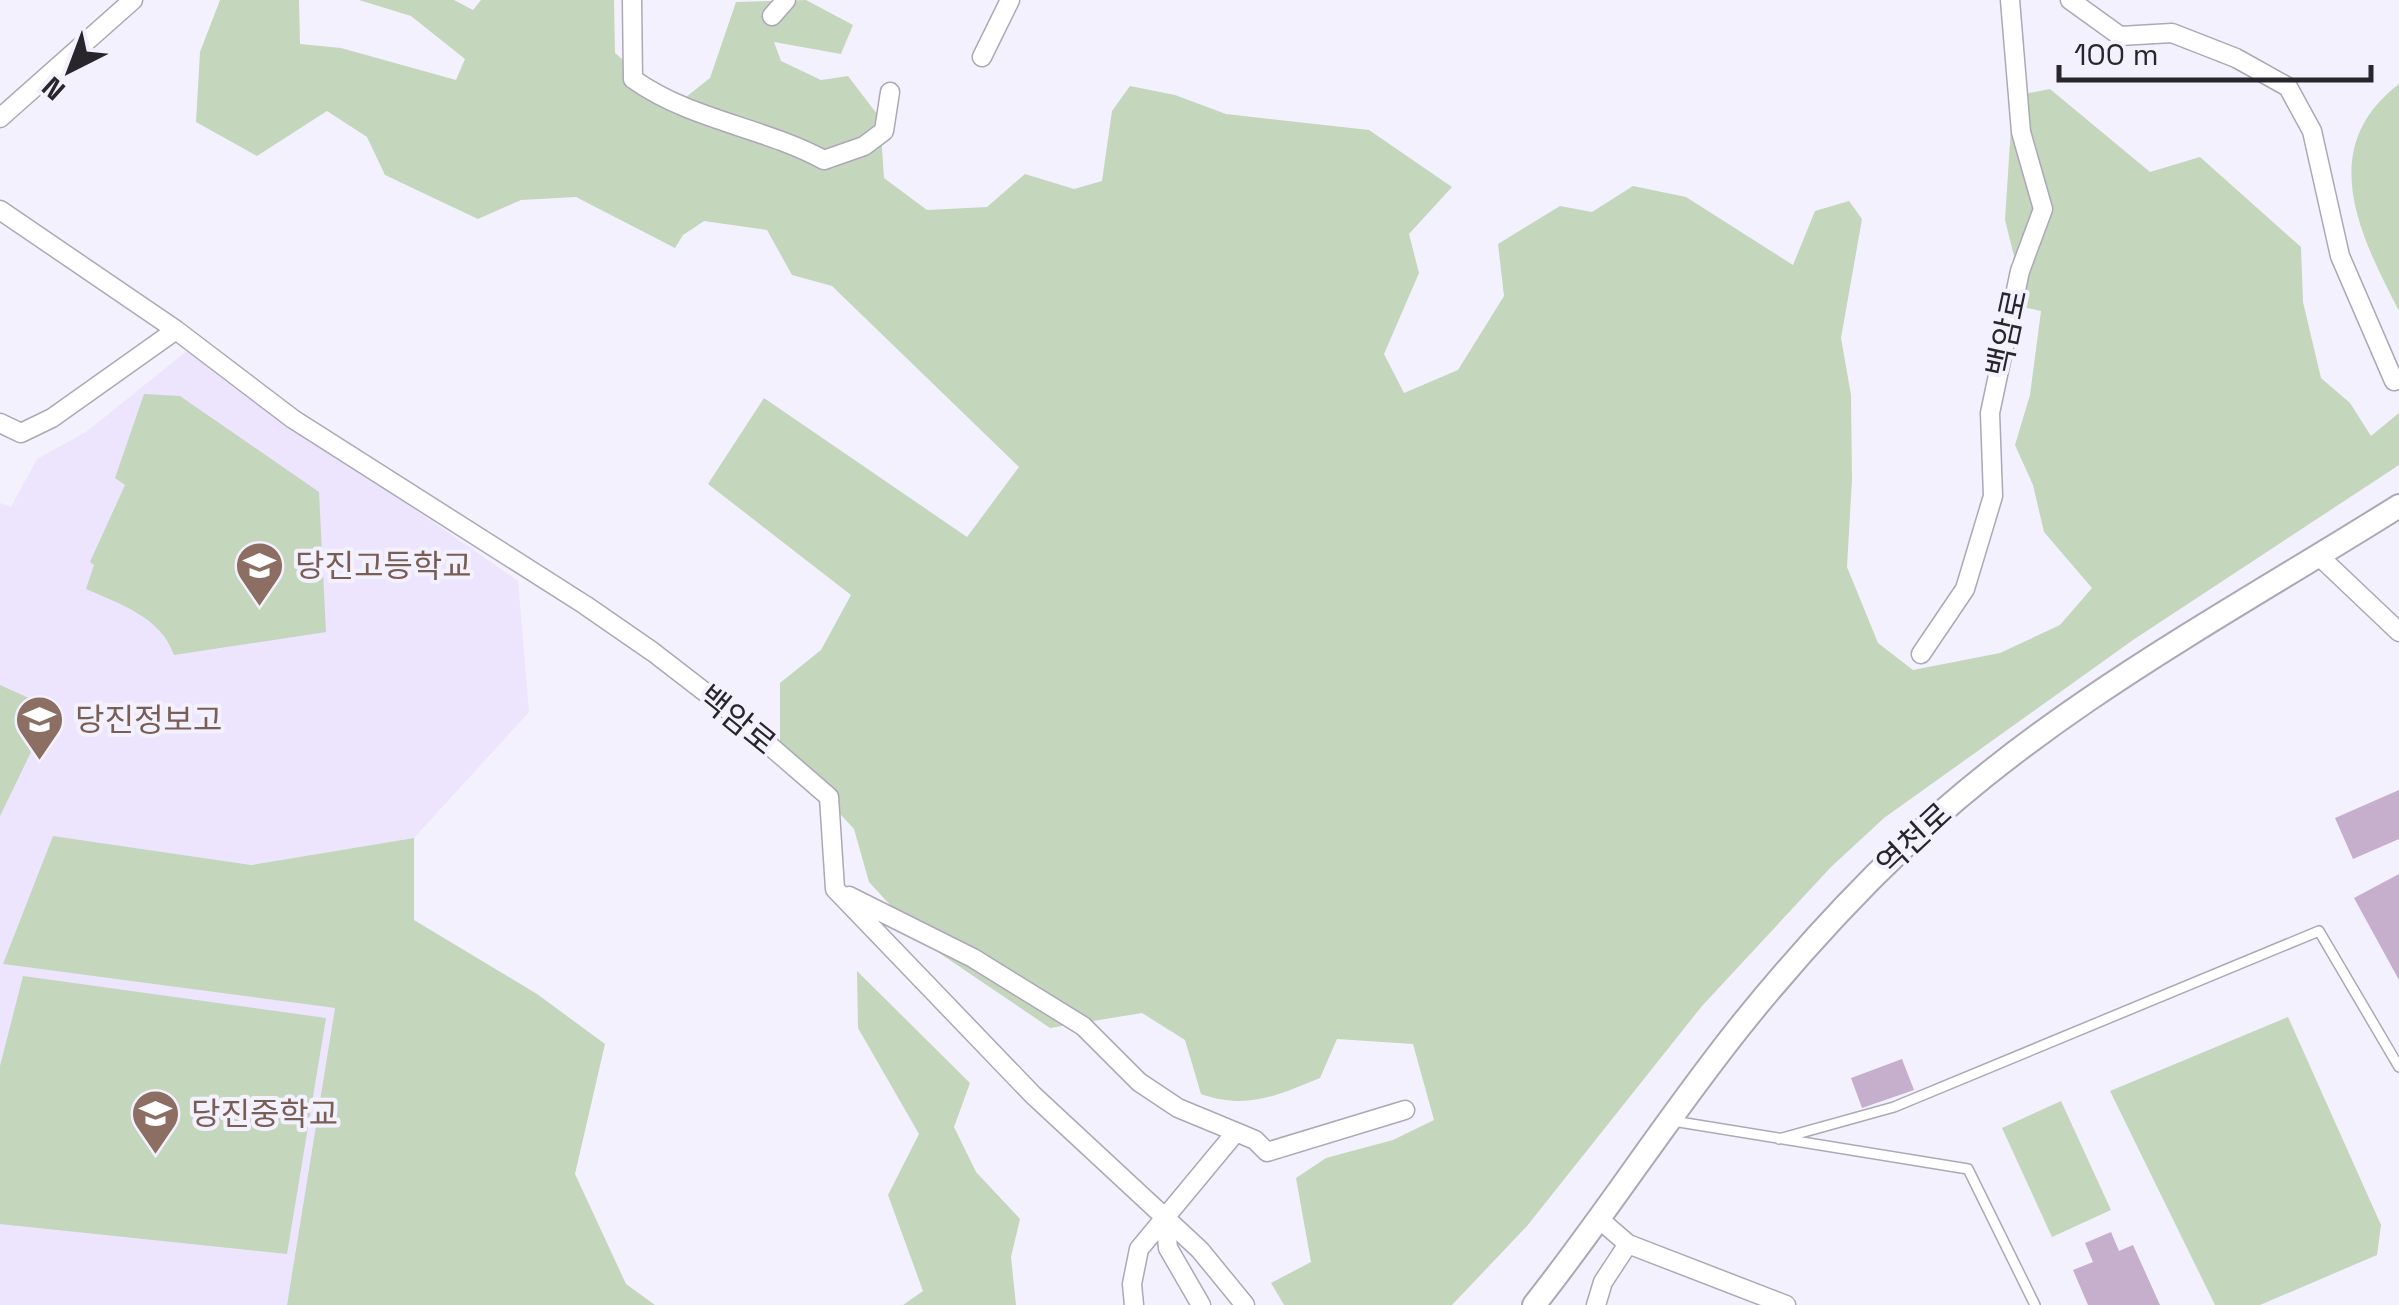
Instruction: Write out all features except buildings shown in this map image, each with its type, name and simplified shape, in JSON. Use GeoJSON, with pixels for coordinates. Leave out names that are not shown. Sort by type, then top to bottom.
{"type":"FeatureCollection","features":[{"type":"Feature","properties":{"kind":"street"},"geometry":{"type":"LineString","coordinates":[[0,118],[133,0]]}},
{"type":"Feature","properties":{"kind":"street"},"geometry":{"type":"LineString","coordinates":[[632,0],[633,79],[698,113],[796,145],[824,160],[864,146],[884,132],[890,92]]}},
{"type":"Feature","properties":{"kind":"street"},"geometry":{"type":"LineString","coordinates":[[772,16],[786,0]]}},
{"type":"Feature","properties":{"kind":"street"},"geometry":{"type":"LineString","coordinates":[[982,57],[1010,0]]}},
{"type":"Feature","properties":{"kind":"street","name":"백암로"},"geometry":{"type":"LineString","coordinates":[[1921,654],[1965,589],[1993,496],[1990,413],[2020,271],[2043,209],[2022,132],[2010,0]]}},
{"type":"Feature","properties":{"kind":"street"},"geometry":{"type":"LineString","coordinates":[[2070,0],[2120,36],[2172,33],[2236,58],[2288,87],[2312,131],[2340,256],[2394,381]]}},
{"type":"Feature","properties":{"kind":"street","name":"백암로"},"geometry":{"type":"LineString","coordinates":[[0,210],[176,330],[293,418],[585,605],[732,713],[829,797],[835,889]]}},
{"type":"Feature","properties":{"kind":"street"},"geometry":{"type":"LineString","coordinates":[[0,423],[21,433],[52,418],[176,330]]}},
{"type":"Feature","properties":{"kind":"street","name":"역천로"},"geometry":{"type":"LineString","coordinates":[[1534,1305],[1740,1026],[1792,964],[1883,868],[1949,806],[1989,771],[2096,696],[2399,506]]}},
{"type":"Feature","properties":{"kind":"street"},"geometry":{"type":"LineString","coordinates":[[2319,556],[2399,632]]}},
{"type":"Feature","properties":{"kind":"street"},"geometry":{"type":"LineString","coordinates":[[835,889],[974,958],[1083,1026],[1139,1082],[1178,1108],[1255,1140],[1267,1152],[1405,1110]]}},
{"type":"Feature","properties":{"kind":"street"},"geometry":{"type":"LineString","coordinates":[[835,889],[1033,1096],[1200,1250],[1245,1305]]}},
{"type":"Feature","properties":{"kind":"street"},"geometry":{"type":"LineString","coordinates":[[1134,1305],[1132,1284],[1140,1249],[1236,1132]]}},
{"type":"Feature","properties":{"kind":"street"},"geometry":{"type":"LineString","coordinates":[[1165,1218],[1168,1248],[1201,1305]]}},
{"type":"Feature","properties":{"kind":"street"},"geometry":{"type":"LineString","coordinates":[[1598,1219],[1628,1244],[1786,1305]]}},
{"type":"Feature","properties":{"kind":"street"},"geometry":{"type":"LineString","coordinates":[[1596,1305],[1602,1282],[1628,1244]]}},
{"type":"Feature","properties":{"kind":"lane"},"geometry":{"type":"LineString","coordinates":[[1778,1139],[1894,1107],[2319,931],[2399,1067]]}},
{"type":"Feature","properties":{"kind":"lane"},"geometry":{"type":"LineString","coordinates":[[1670,1121],[1968,1169],[2035,1305]]}},
{"type":"Feature","properties":{"kind":"shaded area","name":"당진고등학교"},"geometry":{"type":"Polygon","coordinates":[[[187,351],[518,581],[529,712],[414,838],[249,865],[53,836],[4,964],[335,1008],[287,1305],[0,1305],[0,503],[11,507],[37,459],[86,432],[187,351]]]}},
{"type":"Feature","properties":{"kind":"green space"},"geometry":{"type":"Polygon","coordinates":[[[220,0],[299,0],[300,44],[341,48],[456,80],[465,59],[411,16],[359,0],[454,0],[473,10],[481,0],[614,0],[615,53],[676,105],[710,78],[736,2],[806,0],[853,25],[841,54],[774,42],[781,61],[821,80],[848,76],[880,118],[884,178],[927,210],[987,207],[1025,174],[1074,189],[1102,181],[1112,111],[1130,86],[1175,95],[1226,114],[1369,130],[1452,187],[1409,234],[1419,273],[1384,354],[1404,393],[1458,370],[1504,296],[1498,244],[1560,206],[1592,212],[1633,186],[1686,197],[1793,265],[1815,211],[1849,201],[1862,219],[1841,338],[1851,395],[1847,567],[1878,643],[1913,670],[2000,653],[2060,625],[2092,588],[2044,532],[2033,485],[2015,445],[2030,395],[2041,311],[2009,304],[2014,256],[2005,220],[2013,96],[2050,89],[2150,172],[2200,157],[2301,247],[2303,302],[2321,378],[2350,403],[2371,436],[2399,413],[2399,465],[2133,640],[1884,818],[1831,867],[1702,1006],[1527,1226],[1452,1305],[1284,1305],[1271,1283],[1311,1262],[1296,1178],[1326,1158],[1393,1140],[1434,1120],[1413,1044],[1337,1039],[1320,1078],[1261,1099],[1233,1101],[1201,1094],[1185,1040],[1142,1013],[1050,1028],[926,944],[869,882],[854,829],[780,749],[780,683],[821,650],[851,595],[708,484],[764,398],[967,537],[1019,467],[832,286],[792,275],[767,230],[704,221],[683,235],[675,248],[576,197],[521,200],[478,219],[385,175],[367,137],[327,111],[257,156],[196,122],[200,52],[220,0]]]}},
{"type":"Feature","properties":{"kind":"green space"},"geometry":{"type":"Polygon","coordinates":[[[2399,84],[2399,311],[2360,223],[2352,164],[2358,136],[2373,109],[2399,84]]]}},
{"type":"Feature","properties":{"kind":"green space"},"geometry":{"type":"Polygon","coordinates":[[[144,394],[180,396],[319,492],[326,632],[174,655],[149,621],[86,589],[94,565],[90,562],[125,485],[115,478],[144,394]]]}},
{"type":"Feature","properties":{"kind":"green space"},"geometry":{"type":"Polygon","coordinates":[[[0,685],[44,705],[48,717],[0,816],[0,685]]]}},
{"type":"Feature","properties":{"kind":"green space"},"geometry":{"type":"Polygon","coordinates":[[[53,836],[251,865],[414,838],[414,920],[537,994],[605,1044],[575,1174],[626,1284],[655,1305],[287,1305],[335,1008],[3,964],[53,836]]]}},
{"type":"Feature","properties":{"kind":"green space"},"geometry":{"type":"Polygon","coordinates":[[[857,971],[970,1083],[954,1127],[976,1172],[1020,1219],[1011,1257],[1016,1305],[903,1305],[923,1291],[888,1195],[919,1134],[858,1028],[857,971]]]}},
{"type":"Feature","properties":{"kind":"green space","name":"당진중학교"},"geometry":{"type":"Polygon","coordinates":[[[23,976],[326,1018],[287,1254],[0,1224],[0,1066],[23,976]]]}},
{"type":"Feature","properties":{"kind":"green space"},"geometry":{"type":"Polygon","coordinates":[[[2288,1017],[2381,1225],[2377,1255],[2260,1305],[2215,1305],[2110,1091],[2288,1017]]]}},
{"type":"Feature","properties":{"kind":"green space"},"geometry":{"type":"Polygon","coordinates":[[[2061,1101],[2111,1210],[2052,1237],[2002,1128],[2061,1101]]]}},
{"type":"Feature","properties":{"kind":"place","name":"당진고등학교"},"geometry":{"type":"Point","coordinates":[260,608]}},
{"type":"Feature","properties":{"kind":"place","name":"당진정보고"},"geometry":{"type":"Point","coordinates":[40,762]}},
{"type":"Feature","properties":{"kind":"place","name":"당진중학교"},"geometry":{"type":"Point","coordinates":[156,1156]}}]}
